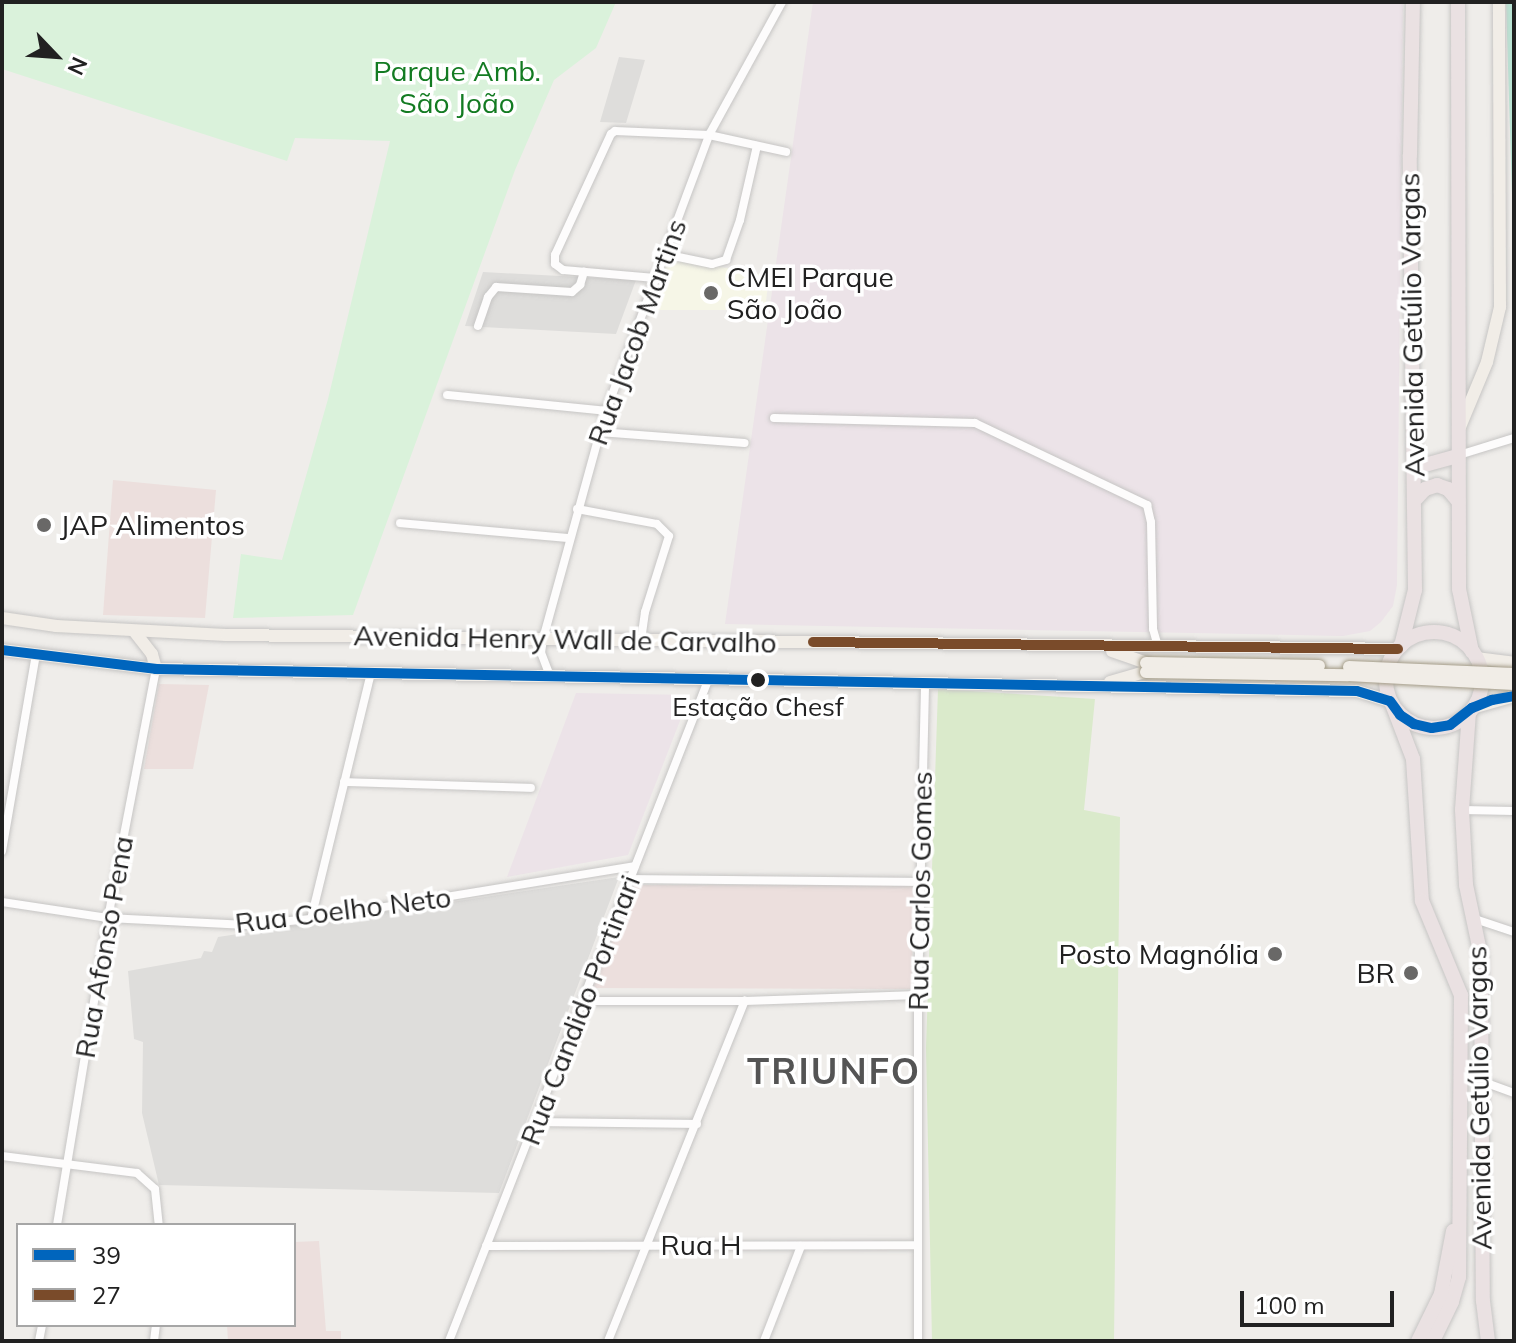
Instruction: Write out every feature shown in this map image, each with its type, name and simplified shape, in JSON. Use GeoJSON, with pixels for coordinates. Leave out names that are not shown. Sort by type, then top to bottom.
{"type":"FeatureCollection","features":[{"type":"Feature","properties":{"kind":"highway","name":"Avenida Getúlio Vargas"},"geometry":{"type":"LineString","coordinates":[[1413,2],[1410,155],[1415,590],[1399,647],[1386,674],[1391,702],[1413,759],[1422,901],[1461,995],[1457,1288],[1433,1341]]}},
{"type":"Feature","properties":{"kind":"highway","name":"Avenida Getúlio Vargas"},"geometry":{"type":"LineString","coordinates":[[1458,2],[1459,589],[1481,684],[1466,714],[1462,810],[1466,885],[1475,919],[1482,977],[1483,1301],[1488,1341]]}},
{"type":"Feature","properties":{"kind":"highway"},"geometry":{"type":"LineString","coordinates":[[1414,468],[1458,456]]}},
{"type":"Feature","properties":{"kind":"highway"},"geometry":{"type":"LineString","coordinates":[[1414,501],[1425,489],[1437,485],[1448,489],[1458,501]]}},
{"type":"Feature","properties":{"kind":"highway","name":"Avenida Henry Wall de Carvalho"},"geometry":{"type":"LineString","coordinates":[[1399,647],[1429,632],[1459,639],[1474,655]]}},
{"type":"Feature","properties":{"kind":"highway","name":"Avenida Henry Wall de Carvalho"},"geometry":{"type":"LineString","coordinates":[[1391,702],[1400,715],[1423,727],[1441,728],[1466,714]]}},
{"type":"Feature","properties":{"kind":"highway"},"geometry":{"type":"LineString","coordinates":[[1418,1341],[1441,1294],[1460,1195]]}},
{"type":"Feature","properties":{"kind":"main road","name":"Avenida Getúlio Vargas"},"geometry":{"type":"LineString","coordinates":[[1458,430],[1487,362],[1500,307],[1499,2]]}},
{"type":"Feature","properties":{"kind":"main road","name":"Avenida Henry Wall de Carvalho"},"geometry":{"type":"LineString","coordinates":[[2,618],[134,631],[1158,647],[1399,647]]}},
{"type":"Feature","properties":{"kind":"main road"},"geometry":{"type":"LineString","coordinates":[[134,631],[152,654],[156,669]]}},
{"type":"Feature","properties":{"kind":"main road"},"geometry":{"type":"LineString","coordinates":[[1098,646],[1146,668],[1514,684]]}},
{"type":"Feature","properties":{"kind":"main road","name":"Avenida Henry Wall de Carvalho"},"geometry":{"type":"LineString","coordinates":[[2,650],[156,669],[1357,691],[1391,702]]}},
{"type":"Feature","properties":{"kind":"main road"},"geometry":{"type":"LineString","coordinates":[[1474,655],[1514,663]]}},
{"type":"Feature","properties":{"kind":"main road"},"geometry":{"type":"LineString","coordinates":[[1099,686],[1146,668],[1514,674]]}},
{"type":"Feature","properties":{"kind":"main road"},"geometry":{"type":"LineString","coordinates":[[1466,714],[1514,696]]}},
{"type":"Feature","properties":{"kind":"street","name":"Rua Jacob Martins"},"geometry":{"type":"LineString","coordinates":[[551,677],[541,653],[543,639],[606,411],[709,135],[782,2]]}},
{"type":"Feature","properties":{"kind":"street"},"geometry":{"type":"LineString","coordinates":[[655,278],[563,270],[555,264],[555,255],[611,134],[615,131],[709,135],[786,152]]}},
{"type":"Feature","properties":{"kind":"street"},"geometry":{"type":"LineString","coordinates":[[664,254],[712,264],[726,260],[740,220],[757,146]]}},
{"type":"Feature","properties":{"kind":"street"},"geometry":{"type":"LineString","coordinates":[[478,326],[488,297],[496,287],[572,292],[580,285],[584,272]]}},
{"type":"Feature","properties":{"kind":"street"},"geometry":{"type":"LineString","coordinates":[[447,395],[606,411]]}},
{"type":"Feature","properties":{"kind":"street"},"geometry":{"type":"LineString","coordinates":[[774,418],[975,423],[1147,505],[1151,522],[1153,629],[1158,647]]}},
{"type":"Feature","properties":{"kind":"street"},"geometry":{"type":"LineString","coordinates":[[599,432],[745,443]]}},
{"type":"Feature","properties":{"kind":"street"},"geometry":{"type":"LineString","coordinates":[[1458,456],[1514,438]]}},
{"type":"Feature","properties":{"kind":"street"},"geometry":{"type":"LineString","coordinates":[[577,509],[657,524],[669,536],[645,612],[641,640]]}},
{"type":"Feature","properties":{"kind":"street"},"geometry":{"type":"LineString","coordinates":[[400,523],[569,538]]}},
{"type":"Feature","properties":{"kind":"street"},"geometry":{"type":"LineString","coordinates":[[2,851],[36,654]]}},
{"type":"Feature","properties":{"kind":"street","name":"Rua Afonso Pena"},"geometry":{"type":"LineString","coordinates":[[57,1223],[108,918],[156,669]]}},
{"type":"Feature","properties":{"kind":"street"},"geometry":{"type":"LineString","coordinates":[[311,919],[371,673]]}},
{"type":"Feature","properties":{"kind":"street","name":"Rua Candido Portinari"},"geometry":{"type":"LineString","coordinates":[[449,1341],[709,678]]}},
{"type":"Feature","properties":{"kind":"street","name":"Rua Carlos Gomes"},"geometry":{"type":"LineString","coordinates":[[918,1341],[918,995],[925,682]]}},
{"type":"Feature","properties":{"kind":"street"},"geometry":{"type":"LineString","coordinates":[[344,782],[531,788]]}},
{"type":"Feature","properties":{"kind":"street"},"geometry":{"type":"LineString","coordinates":[[1462,810],[1514,811]]}},
{"type":"Feature","properties":{"kind":"street","name":"Rua Coelho Neto"},"geometry":{"type":"LineString","coordinates":[[2,902],[108,918],[219,926],[311,919],[635,866]]}},
{"type":"Feature","properties":{"kind":"street"},"geometry":{"type":"LineString","coordinates":[[630,879],[921,882]]}},
{"type":"Feature","properties":{"kind":"street"},"geometry":{"type":"LineString","coordinates":[[1475,919],[1514,932]]}},
{"type":"Feature","properties":{"kind":"street"},"geometry":{"type":"LineString","coordinates":[[584,1001],[745,1001],[918,995]]}},
{"type":"Feature","properties":{"kind":"street"},"geometry":{"type":"LineString","coordinates":[[608,1341],[745,1001]]}},
{"type":"Feature","properties":{"kind":"street"},"geometry":{"type":"LineString","coordinates":[[1480,1081],[1514,1093]]}},
{"type":"Feature","properties":{"kind":"street"},"geometry":{"type":"LineString","coordinates":[[537,1122],[697,1124]]}},
{"type":"Feature","properties":{"kind":"street"},"geometry":{"type":"LineString","coordinates":[[2,1156],[137,1173],[155,1189],[159,1223]]}},
{"type":"Feature","properties":{"kind":"street","name":"Rua H"},"geometry":{"type":"LineString","coordinates":[[486,1246],[916,1245]]}},
{"type":"Feature","properties":{"kind":"street"},"geometry":{"type":"LineString","coordinates":[[764,1341],[801,1246]]}},
{"type":"Feature","properties":{"kind":"shaded area"},"geometry":{"type":"Polygon","coordinates":[[[813,2],[1403,2],[1397,585],[1393,606],[1381,622],[1370,631],[1343,636],[725,624],[813,2]]]}},
{"type":"Feature","properties":{"kind":"shaded area"},"geometry":{"type":"Polygon","coordinates":[[[619,57],[645,60],[626,123],[600,122],[619,57]]]}},
{"type":"Feature","properties":{"kind":"shaded area","name":"CMEI Parque São João"},"geometry":{"type":"Polygon","coordinates":[[[668,257],[769,276],[765,310],[650,310],[668,257]]]}},
{"type":"Feature","properties":{"kind":"shaded area"},"geometry":{"type":"Polygon","coordinates":[[[483,272],[636,280],[616,334],[465,326],[483,272]]]}},
{"type":"Feature","properties":{"kind":"shaded area"},"geometry":{"type":"Polygon","coordinates":[[[113,480],[216,490],[205,618],[103,615],[113,480]]]}},
{"type":"Feature","properties":{"kind":"shaded area"},"geometry":{"type":"Polygon","coordinates":[[[159,684],[209,685],[193,769],[144,769],[159,684]]]}},
{"type":"Feature","properties":{"kind":"shaded area"},"geometry":{"type":"Polygon","coordinates":[[[576,693],[690,695],[628,855],[507,877],[576,693]]]}},
{"type":"Feature","properties":{"kind":"shaded area"},"geometry":{"type":"Polygon","coordinates":[[[619,877],[499,1193],[159,1185],[142,1113],[143,1042],[134,1039],[128,971],[201,958],[204,951],[212,952],[218,937],[619,877]]]}},
{"type":"Feature","properties":{"kind":"shaded area"},"geometry":{"type":"Polygon","coordinates":[[[633,885],[913,885],[912,989],[592,988],[633,885]]]}},
{"type":"Feature","properties":{"kind":"shaded area"},"geometry":{"type":"Polygon","coordinates":[[[319,1241],[326,1331],[341,1331],[341,1341],[228,1341],[227,1327],[296,1327],[296,1242],[319,1241]]]}},
{"type":"Feature","properties":{"kind":"green space","name":"Parque Amb. São João"},"geometry":{"type":"Polygon","coordinates":[[[2,2],[616,2],[596,48],[554,80],[515,170],[353,615],[233,618],[241,554],[282,560],[328,399],[390,141],[295,138],[287,161],[2,69],[2,2]]]}},
{"type":"Feature","properties":{"kind":"green space"},"geometry":{"type":"Polygon","coordinates":[[[1506,2],[1514,2],[1514,259],[1506,2]]]}},
{"type":"Feature","properties":{"kind":"green space"},"geometry":{"type":"Polygon","coordinates":[[[938,689],[1095,699],[1084,810],[1120,817],[1114,1341],[932,1341],[926,1048],[938,689]]]}},
{"type":"Feature","properties":{"kind":"transit line","name":"27"},"geometry":{"type":"LineString","coordinates":[[813,642],[1398,649]]}},
{"type":"Feature","properties":{"kind":"transit line","name":"39"},"geometry":{"type":"LineString","coordinates":[[2,650],[156,669],[1357,691],[1390,701],[1400,715],[1414,724],[1432,728],[1450,725],[1472,708],[1492,700],[1514,696]]}},
{"type":"Feature","properties":{"kind":"place","name":"CMEI Parque São João"},"geometry":{"type":"Point","coordinates":[711,293]}},
{"type":"Feature","properties":{"kind":"place","name":"JAP Alimentos"},"geometry":{"type":"Point","coordinates":[44,525]}},
{"type":"Feature","properties":{"kind":"place","name":"Estação Chesf"},"geometry":{"type":"Point","coordinates":[758,680]}},
{"type":"Feature","properties":{"kind":"place","name":"Posto Magnólia"},"geometry":{"type":"Point","coordinates":[1275,954]}},
{"type":"Feature","properties":{"kind":"place","name":"BR"},"geometry":{"type":"Point","coordinates":[1411,973]}},
{"type":"Feature","properties":{"kind":"district","name":"TRIUNFO"},"geometry":{"type":"Point","coordinates":[834,1071]}}]}
